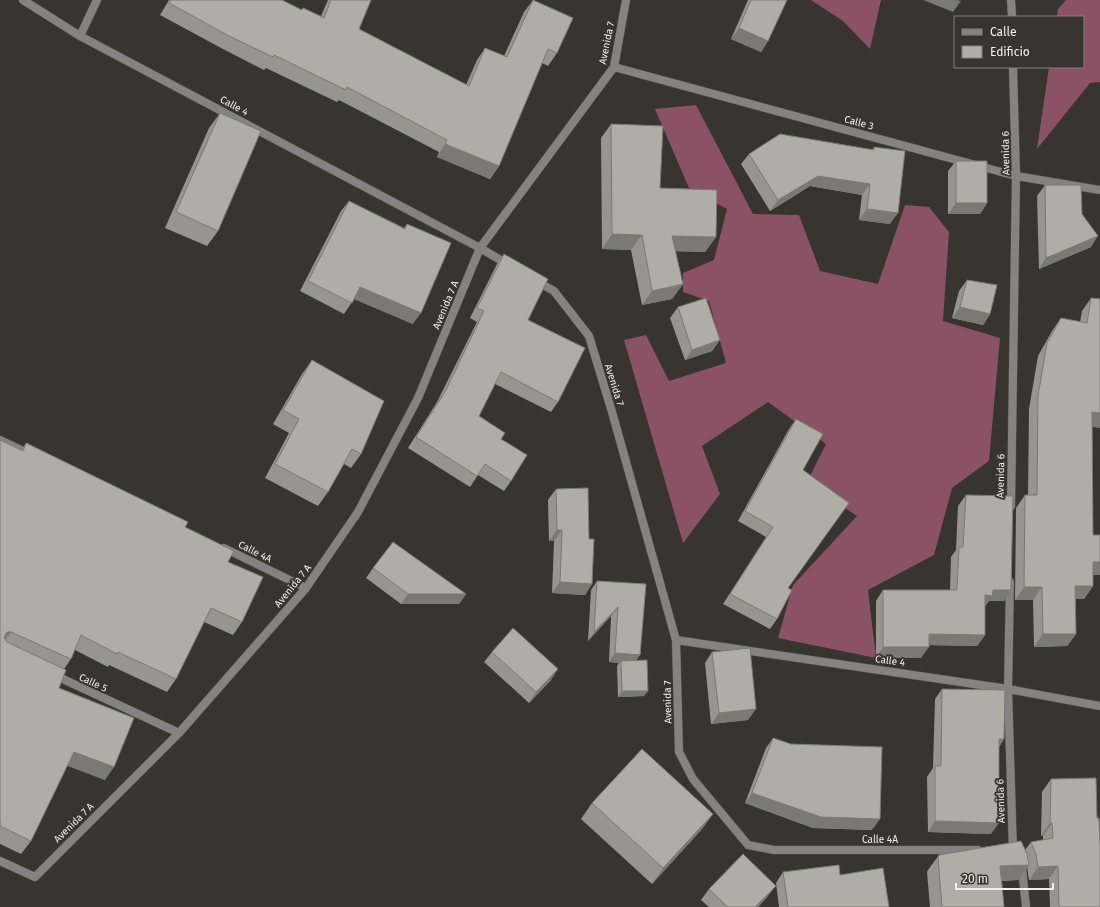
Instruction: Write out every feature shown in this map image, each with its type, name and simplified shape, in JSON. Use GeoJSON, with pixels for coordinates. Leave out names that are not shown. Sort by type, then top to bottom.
{"type":"FeatureCollection","features":[{"type":"Feature","properties":{"kind":"street","name":"Calle 4"},"geometry":{"type":"LineString","coordinates":[[23,0],[80,36],[480,248]]}},
{"type":"Feature","properties":{"kind":"street"},"geometry":{"type":"LineString","coordinates":[[80,36],[97,0]]}},
{"type":"Feature","properties":{"kind":"street","name":"Avenida 7"},"geometry":{"type":"LineString","coordinates":[[480,248],[614,67],[626,0]]}},
{"type":"Feature","properties":{"kind":"street"},"geometry":{"type":"LineString","coordinates":[[1011,0],[1012,16]]}},
{"type":"Feature","properties":{"kind":"street","name":"Calle 3"},"geometry":{"type":"LineString","coordinates":[[614,67],[1016,176],[1100,190]]}},
{"type":"Feature","properties":{"kind":"street","name":"Avenida 6"},"geometry":{"type":"LineString","coordinates":[[1011,515],[1016,176],[1013,68]]}},
{"type":"Feature","properties":{"kind":"street"},"geometry":{"type":"LineString","coordinates":[[480,248],[514,268]]}},
{"type":"Feature","properties":{"kind":"street","name":"Avenida 7 A"},"geometry":{"type":"LineString","coordinates":[[0,862],[35,877],[178,733],[306,588],[358,512],[418,398],[480,248]]}},
{"type":"Feature","properties":{"kind":"street","name":"Avenida 7"},"geometry":{"type":"LineString","coordinates":[[527,276],[554,292],[589,336],[612,412],[676,640],[679,752],[693,779],[748,845]]}},
{"type":"Feature","properties":{"kind":"street"},"geometry":{"type":"LineString","coordinates":[[0,440],[43,460]]}},
{"type":"Feature","properties":{"kind":"street","name":"Calle 4A"},"geometry":{"type":"LineString","coordinates":[[214,543],[306,588]]}},
{"type":"Feature","properties":{"kind":"street","name":"Avenida 6"},"geometry":{"type":"LineString","coordinates":[[1010,570],[1008,689],[1009,850],[1022,868],[1026,907]]}},
{"type":"Feature","properties":{"kind":"street","name":"Calle 4"},"geometry":{"type":"LineString","coordinates":[[676,640],[1008,689],[1100,706]]}},
{"type":"Feature","properties":{"kind":"street","name":"Calle 5"},"geometry":{"type":"LineString","coordinates":[[43,670],[178,733]]}},
{"type":"Feature","properties":{"kind":"street","name":"Calle 4A"},"geometry":{"type":"LineString","coordinates":[[748,845],[774,850],[984,850]]}},
{"type":"Feature","properties":{"kind":"shaded area"},"geometry":{"type":"Polygon","coordinates":[[[811,0],[881,0],[870,49],[843,21],[811,0]]]}},
{"type":"Feature","properties":{"kind":"shaded area"},"geometry":{"type":"Polygon","coordinates":[[[1066,0],[1100,0],[1100,82],[1090,83],[1037,149],[1049,68],[1084,68],[1084,16],[1057,16],[1058,9],[1066,0]]]}},
{"type":"Feature","properties":{"kind":"shaded area"},"geometry":{"type":"Polygon","coordinates":[[[696,105],[753,214],[799,215],[820,271],[878,284],[905,205],[929,207],[949,232],[943,321],[1000,338],[989,461],[952,488],[934,555],[868,590],[876,658],[778,638],[793,585],[857,516],[807,482],[826,444],[768,402],[702,446],[720,494],[683,543],[624,340],[646,335],[669,381],[726,363],[709,301],[683,292],[683,273],[714,260],[727,209],[689,188],[655,109],[696,105]]]}},
{"type":"Feature","properties":{"kind":"building"},"geometry":{"type":"Polygon","coordinates":[[[171,0],[282,0],[302,10],[303,8],[324,18],[331,0],[371,0],[359,29],[469,86],[485,48],[507,57],[533,0],[573,18],[557,53],[548,49],[499,166],[445,144],[447,140],[347,87],[346,90],[274,55],[273,57],[231,37],[169,3],[171,0]]]}},
{"type":"Feature","properties":{"kind":"building"},"geometry":{"type":"Polygon","coordinates":[[[751,0],[787,0],[768,41],[739,28],[751,0]]]}},
{"type":"Feature","properties":{"kind":"building"},"geometry":{"type":"Polygon","coordinates":[[[220,113],[261,131],[218,231],[176,212],[220,113]]]}},
{"type":"Feature","properties":{"kind":"building"},"geometry":{"type":"Polygon","coordinates":[[[611,124],[663,126],[660,188],[717,190],[716,237],[672,236],[683,284],[652,291],[642,235],[612,234],[611,124]]]}},
{"type":"Feature","properties":{"kind":"building"},"geometry":{"type":"Polygon","coordinates":[[[780,134],[874,150],[874,147],[905,151],[898,213],[867,209],[870,184],[818,176],[778,200],[749,154],[780,134]]]}},
{"type":"Feature","properties":{"kind":"building"},"geometry":{"type":"Polygon","coordinates":[[[956,161],[987,161],[987,203],[956,203],[956,161]]]}},
{"type":"Feature","properties":{"kind":"building"},"geometry":{"type":"Polygon","coordinates":[[[1045,185],[1081,185],[1082,214],[1098,236],[1046,258],[1045,185]]]}},
{"type":"Feature","properties":{"kind":"building"},"geometry":{"type":"Polygon","coordinates":[[[349,201],[405,229],[407,224],[451,243],[421,313],[360,287],[352,303],[308,281],[349,201]]]}},
{"type":"Feature","properties":{"kind":"building"},"geometry":{"type":"Polygon","coordinates":[[[504,254],[548,279],[528,320],[585,348],[558,402],[501,372],[479,416],[505,433],[501,439],[527,455],[511,481],[485,464],[477,476],[416,437],[445,392],[484,311],[477,308],[504,254]]]}},
{"type":"Feature","properties":{"kind":"building"},"geometry":{"type":"Polygon","coordinates":[[[967,280],[997,285],[990,314],[960,307],[967,280]]]}},
{"type":"Feature","properties":{"kind":"building"},"geometry":{"type":"Polygon","coordinates":[[[706,298],[720,340],[692,350],[678,307],[706,298]]]}},
{"type":"Feature","properties":{"kind":"building"},"geometry":{"type":"Polygon","coordinates":[[[1091,298],[1100,299],[1100,413],[1092,412],[1093,535],[1100,535],[1100,562],[1093,562],[1093,586],[1075,586],[1076,634],[1043,634],[1042,587],[1024,587],[1025,495],[1037,495],[1038,396],[1047,343],[1061,318],[1087,323],[1091,298]]]}},
{"type":"Feature","properties":{"kind":"building"},"geometry":{"type":"Polygon","coordinates":[[[312,360],[384,401],[361,454],[352,449],[328,492],[275,464],[299,419],[283,410],[312,360]]]}},
{"type":"Feature","properties":{"kind":"building"},"geometry":{"type":"Polygon","coordinates":[[[796,419],[823,434],[803,470],[849,503],[788,588],[792,590],[777,619],[730,594],[773,527],[745,511],[796,419]]]}},
{"type":"Feature","properties":{"kind":"building"},"geometry":{"type":"Polygon","coordinates":[[[0,440],[23,451],[26,443],[188,522],[185,527],[234,551],[228,562],[263,577],[242,622],[211,608],[176,679],[118,652],[117,654],[81,635],[71,659],[11,632],[6,633],[4,638],[7,642],[66,670],[59,688],[134,718],[114,767],[74,752],[31,841],[0,826],[0,440]]]}},
{"type":"Feature","properties":{"kind":"building"},"geometry":{"type":"Polygon","coordinates":[[[588,488],[589,539],[594,539],[592,584],[560,582],[562,530],[557,530],[556,489],[588,488]]]}},
{"type":"Feature","properties":{"kind":"building"},"geometry":{"type":"Polygon","coordinates":[[[966,495],[1013,496],[1011,590],[993,590],[992,596],[985,595],[985,635],[929,634],[929,647],[883,647],[883,590],[957,590],[959,547],[963,547],[966,495]]]}},
{"type":"Feature","properties":{"kind":"building"},"geometry":{"type":"Polygon","coordinates":[[[393,542],[466,594],[408,594],[373,568],[393,542]]]}},
{"type":"Feature","properties":{"kind":"building"},"geometry":{"type":"Polygon","coordinates":[[[597,581],[646,584],[640,655],[615,653],[618,607],[594,632],[597,581]]]}},
{"type":"Feature","properties":{"kind":"building"},"geometry":{"type":"Polygon","coordinates":[[[513,628],[558,669],[536,692],[492,652],[513,628]]]}},
{"type":"Feature","properties":{"kind":"building"},"geometry":{"type":"Polygon","coordinates":[[[750,648],[756,709],[719,713],[712,652],[750,648]]]}},
{"type":"Feature","properties":{"kind":"building"},"geometry":{"type":"Polygon","coordinates":[[[647,660],[648,691],[622,691],[621,661],[647,660]]]}},
{"type":"Feature","properties":{"kind":"building"},"geometry":{"type":"Polygon","coordinates":[[[942,689],[1005,690],[1004,739],[999,739],[999,823],[935,821],[935,766],[941,766],[942,689]]]}},
{"type":"Feature","properties":{"kind":"building"},"geometry":{"type":"Polygon","coordinates":[[[773,738],[791,744],[882,747],[880,819],[821,817],[752,793],[773,738]]]}},
{"type":"Feature","properties":{"kind":"building"},"geometry":{"type":"Polygon","coordinates":[[[642,749],[713,814],[663,868],[592,803],[642,749]]]}},
{"type":"Feature","properties":{"kind":"building"},"geometry":{"type":"Polygon","coordinates":[[[1096,778],[1097,818],[1099,818],[1100,844],[1100,907],[1059,907],[1058,866],[1038,867],[1036,854],[1031,842],[1053,838],[1052,823],[1050,823],[1051,779],[1096,778]]]}},
{"type":"Feature","properties":{"kind":"building"},"geometry":{"type":"Polygon","coordinates":[[[1021,841],[1027,854],[1029,865],[1000,866],[1004,907],[942,907],[939,855],[1021,841]]]}},
{"type":"Feature","properties":{"kind":"building"},"geometry":{"type":"Polygon","coordinates":[[[743,854],[776,886],[755,907],[728,907],[709,889],[743,854]]]}},
{"type":"Feature","properties":{"kind":"building"},"geometry":{"type":"Polygon","coordinates":[[[839,865],[840,875],[883,868],[889,907],[788,907],[783,872],[839,865]]]}}]}
